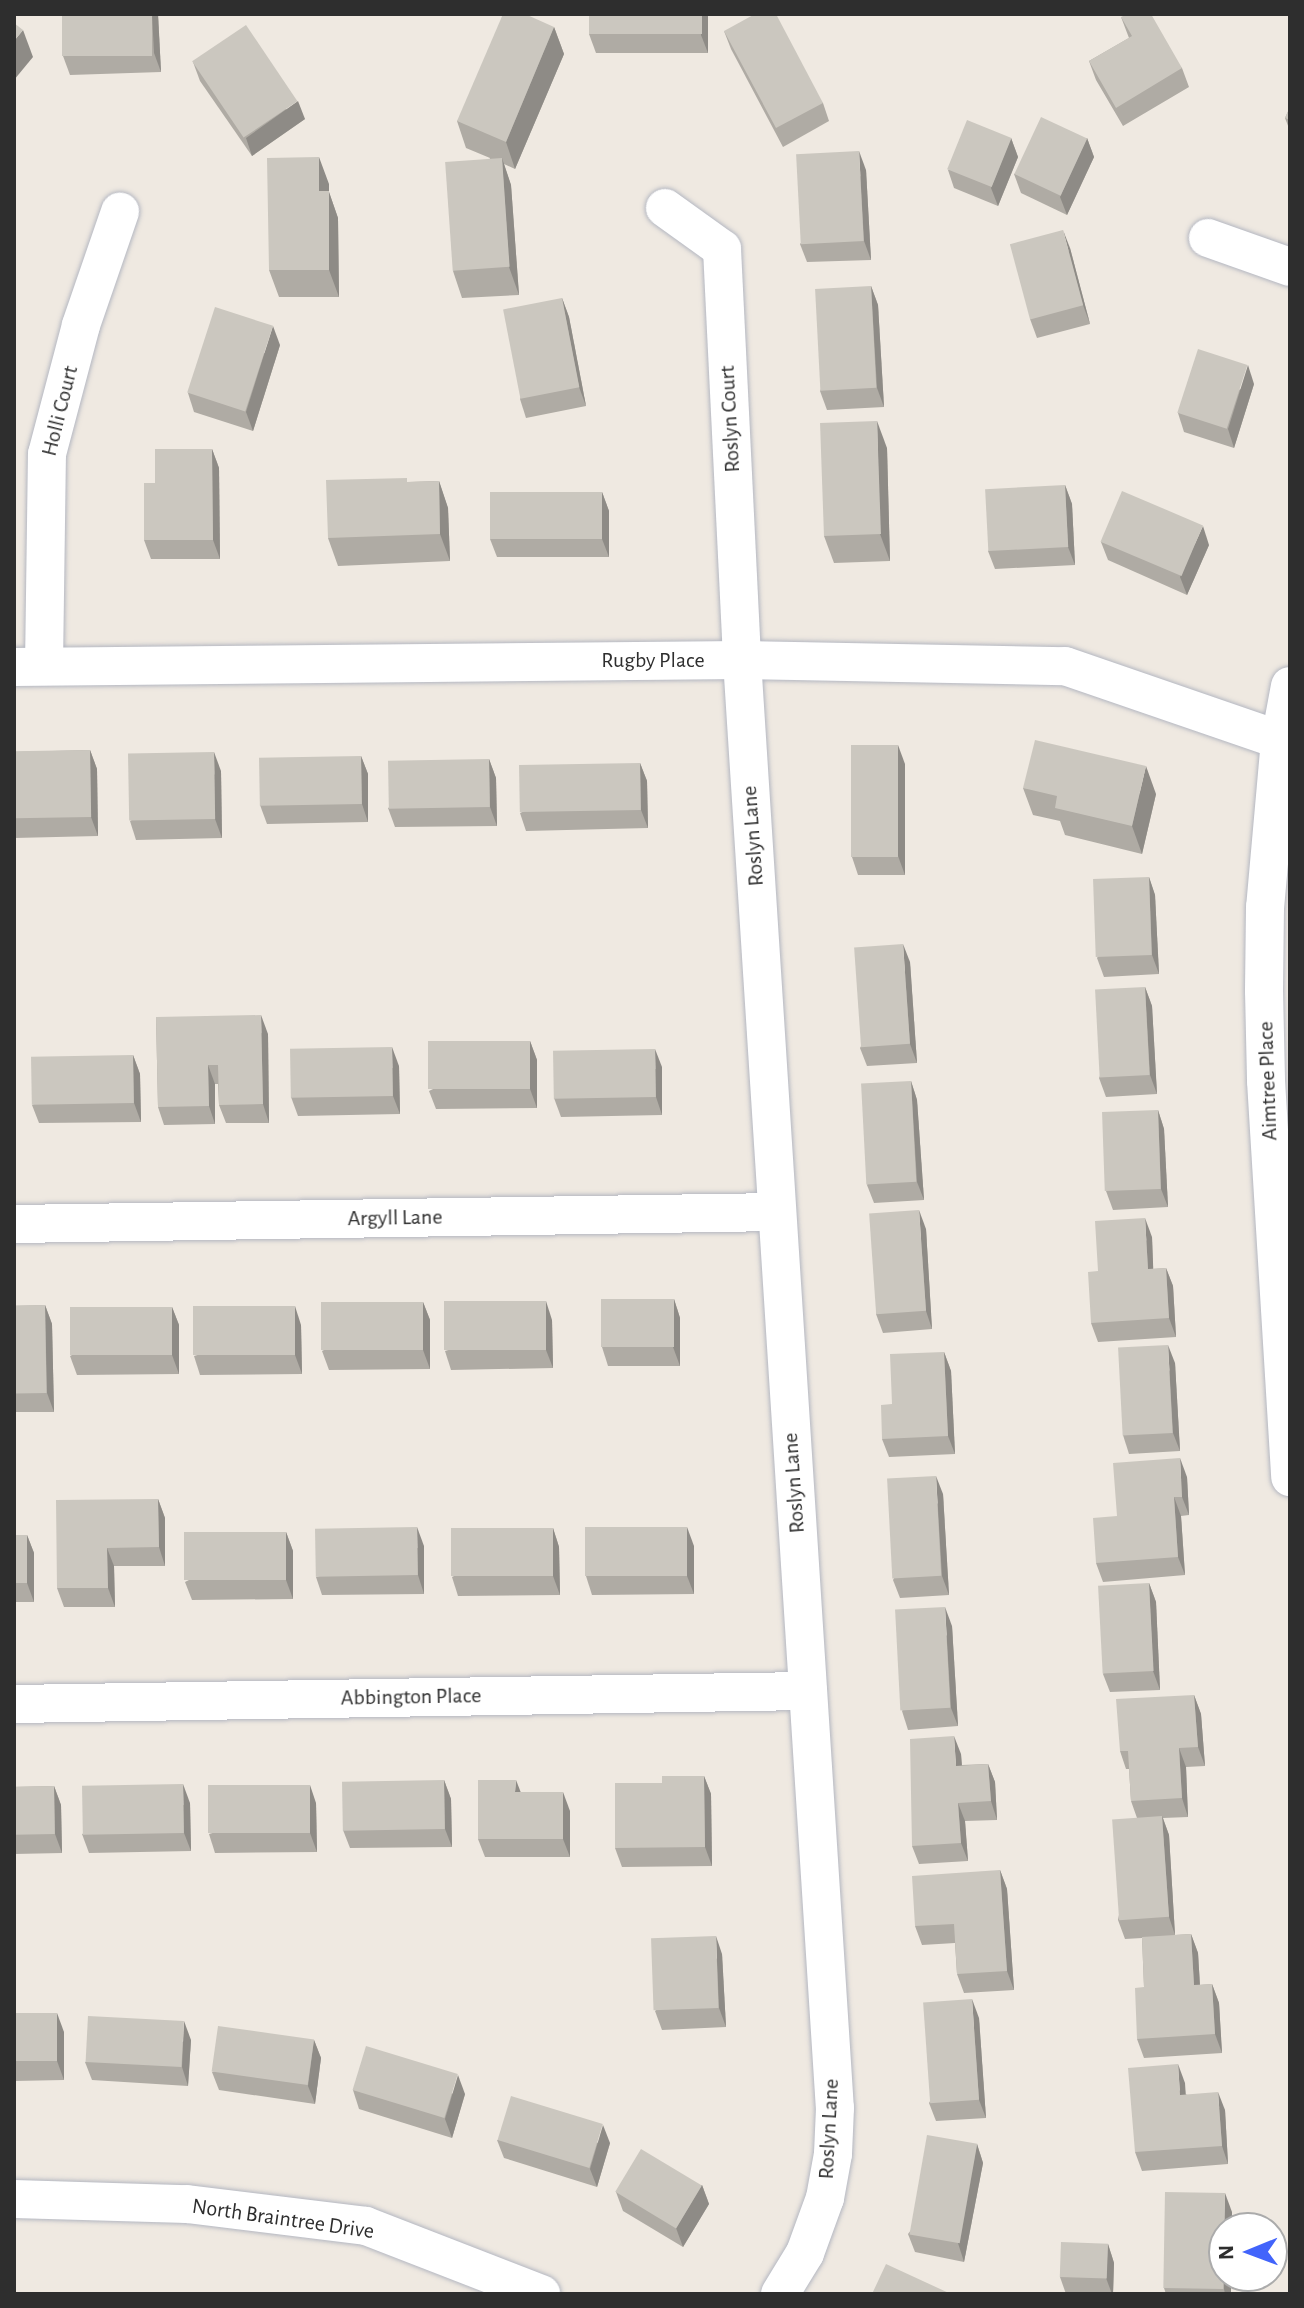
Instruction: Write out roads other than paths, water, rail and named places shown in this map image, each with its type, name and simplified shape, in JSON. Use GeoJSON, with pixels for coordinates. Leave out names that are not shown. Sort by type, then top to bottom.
{"type":"FeatureCollection","features":[{"type":"Feature","properties":{"kind":"street","name":"Roslyn Court"},"geometry":{"type":"LineString","coordinates":[[665,208],[722,249],[742,660]]}},
{"type":"Feature","properties":{"kind":"street","name":"Holli Court"},"geometry":{"type":"LineString","coordinates":[[29,666],[47,454],[81,325],[120,212]]}},
{"type":"Feature","properties":{"kind":"street"},"geometry":{"type":"LineString","coordinates":[[1208,238],[1290,267]]}},
{"type":"Feature","properties":{"kind":"street","name":"Rugby Place"},"geometry":{"type":"LineString","coordinates":[[29,666],[742,660],[1065,666],[1280,740]]}},
{"type":"Feature","properties":{"kind":"street","name":"Roslyn Lane"},"geometry":{"type":"LineString","coordinates":[[742,660],[835,2108],[834,2139],[818,2223],[780,2294]]}},
{"type":"Feature","properties":{"kind":"street","name":"Aimtree Place"},"geometry":{"type":"LineString","coordinates":[[1290,686],[1280,740],[1265,907],[1277,991],[1266,1081],[1290,1477]]}},
{"type":"Feature","properties":{"kind":"street","name":"Argyll Lane"},"geometry":{"type":"LineString","coordinates":[[14,1224],[776,1212]]}},
{"type":"Feature","properties":{"kind":"street","name":"Abbington Place"},"geometry":{"type":"LineString","coordinates":[[14,1704],[808,1691]]}},
{"type":"Feature","properties":{"kind":"street","name":"North Braintree Drive"},"geometry":{"type":"LineString","coordinates":[[14,2199],[187,2204],[366,2226],[541,2294]]}}]}
